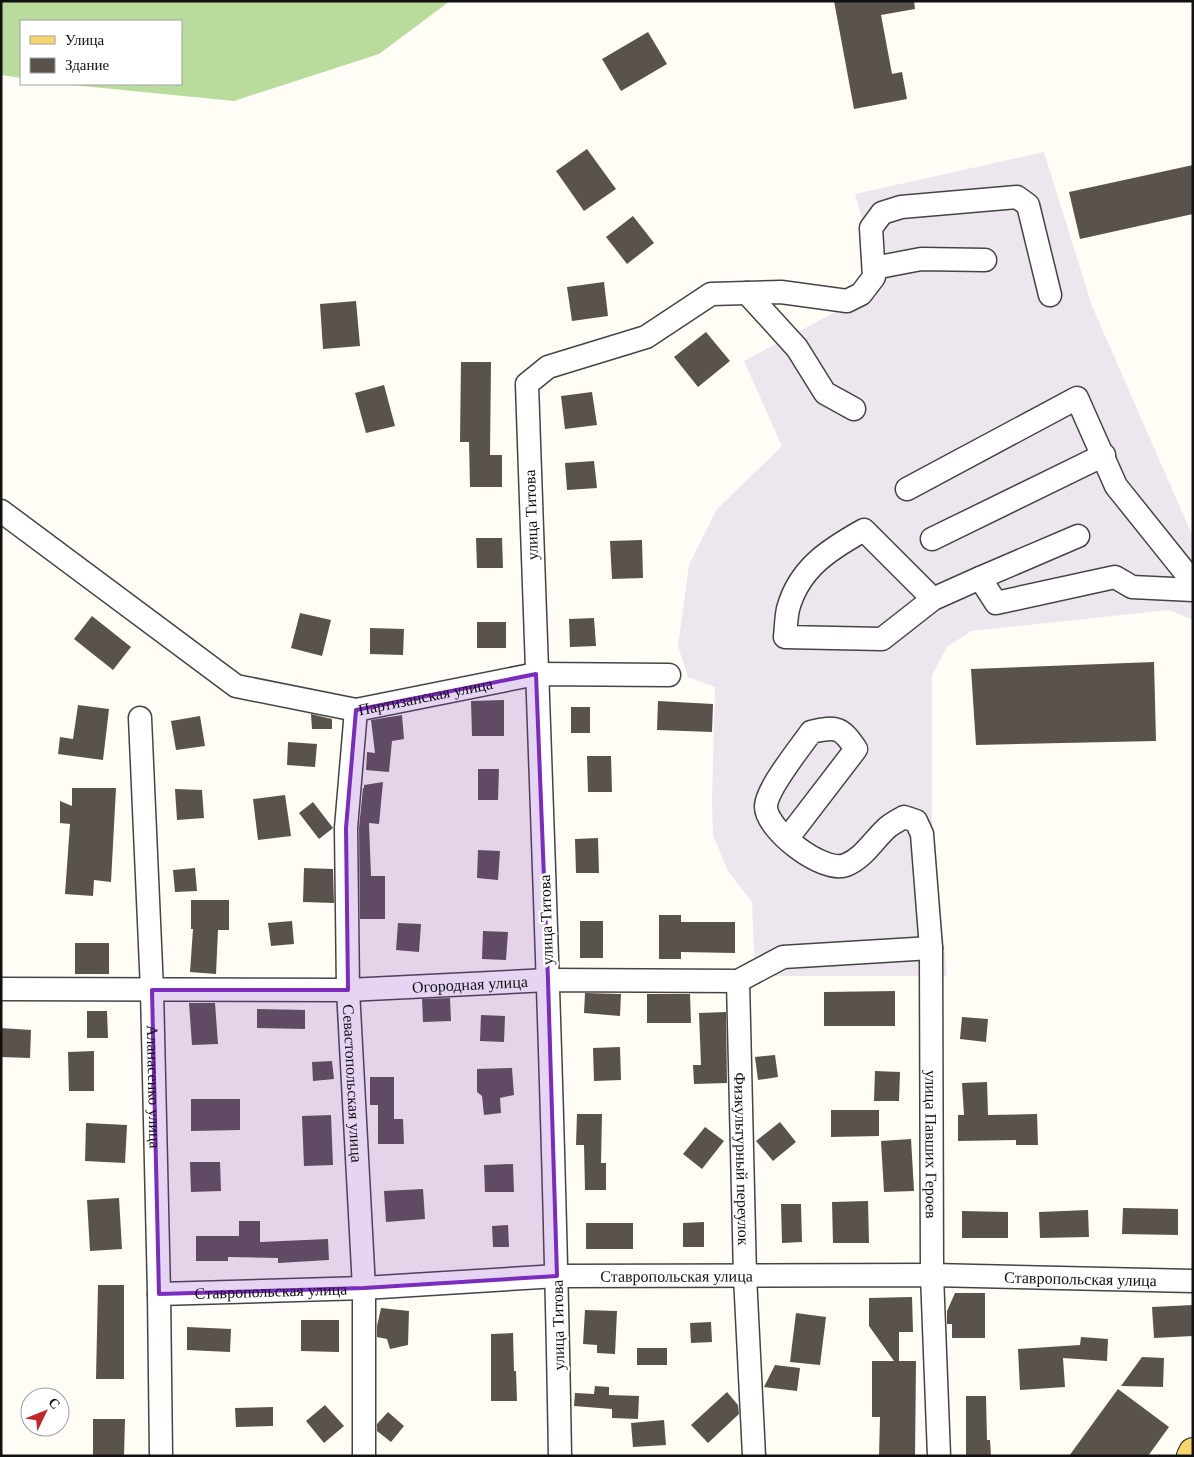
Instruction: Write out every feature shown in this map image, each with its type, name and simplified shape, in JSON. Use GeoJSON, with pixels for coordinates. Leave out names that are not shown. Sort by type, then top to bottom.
{"type":"FeatureCollection","features":[{"type":"Feature","properties":{"kind":"main road"},"geometry":{"type":"LineString","coordinates":[[1191,1456],[1193,1452]]}},
{"type":"Feature","properties":{"kind":"street"},"geometry":{"type":"LineString","coordinates":[[747,293],[781,292],[847,301],[861,294],[874,277],[871,228],[882,213],[901,207],[1017,197],[1028,205],[1050,295]]}},
{"type":"Feature","properties":{"kind":"street"},"geometry":{"type":"LineString","coordinates":[[874,268],[921,259],[985,260]]}},
{"type":"Feature","properties":{"kind":"street"},"geometry":{"type":"LineString","coordinates":[[747,293],[797,348],[825,393],[854,409]]}},
{"type":"Feature","properties":{"kind":"street","name":"улица Титова"},"geometry":{"type":"LineString","coordinates":[[560,1456],[557,1276],[548,980],[527,384],[548,367],[646,337],[711,294],[747,293]]}},
{"type":"Feature","properties":{"kind":"street"},"geometry":{"type":"LineString","coordinates":[[907,489],[1077,398],[1104,455],[1116,486],[1193,582]]}},
{"type":"Feature","properties":{"kind":"street"},"geometry":{"type":"LineString","coordinates":[[932,539],[1104,455]]}},
{"type":"Feature","properties":{"kind":"street","name":"Партизанская улица"},"geometry":{"type":"LineString","coordinates":[[1,511],[236,686],[356,710],[536,674],[669,676]]}},
{"type":"Feature","properties":{"kind":"street"},"geometry":{"type":"LineString","coordinates":[[933,599],[864,530],[818,559],[799,583],[788,609],[784,637],[882,639],[933,599],[1078,536]]}},
{"type":"Feature","properties":{"kind":"street"},"geometry":{"type":"LineString","coordinates":[[980,578],[996,603],[1115,577],[1132,587],[1193,590]]}},
{"type":"Feature","properties":{"kind":"street","name":"Севастопольская улица"},"geometry":{"type":"LineString","coordinates":[[356,710],[346,828],[348,990],[364,1288],[364,1456]]}},
{"type":"Feature","properties":{"kind":"street","name":"Аланасенко улица"},"geometry":{"type":"LineString","coordinates":[[140,718],[152,990],[159,1294],[160,1456]]}},
{"type":"Feature","properties":{"kind":"street"},"geometry":{"type":"LineString","coordinates":[[830,727],[845,734],[856,749],[787,839],[774,825],[765,808],[768,794],[811,732],[830,727]]}},
{"type":"Feature","properties":{"kind":"street","name":"улица Павших Героев"},"geometry":{"type":"LineString","coordinates":[[787,839],[804,854],[827,865],[844,866],[857,859],[888,826],[904,816],[916,821],[922,834],[931,948],[932,1275],[939,1456]]}},
{"type":"Feature","properties":{"kind":"street","name":"Огородная улица"},"geometry":{"type":"LineString","coordinates":[[1,989],[348,990],[548,980],[738,981],[783,957],[931,948]]}},
{"type":"Feature","properties":{"kind":"street","name":"Физкультурный переулок"},"geometry":{"type":"LineString","coordinates":[[738,981],[744,1276],[754,1456]]}},
{"type":"Feature","properties":{"kind":"street","name":"Ставропольская улица"},"geometry":{"type":"LineString","coordinates":[[159,1294],[364,1288],[557,1276],[932,1275],[1193,1281]]}},
{"type":"Feature","properties":{"kind":"highlighted area"},"geometry":{"type":"Polygon","coordinates":[[[536,674],[548,980],[557,1276],[364,1288],[159,1294],[152,990],[348,990],[346,828],[356,710],[536,674]]]}},
{"type":"Feature","properties":{"kind":"shaded area"},"geometry":{"type":"Polygon","coordinates":[[[1044,152],[1092,306],[1193,537],[1193,620],[1169,610],[971,631],[947,647],[932,675],[932,817],[947,976],[755,976],[752,902],[728,871],[713,835],[715,687],[688,677],[678,646],[689,565],[717,509],[782,446],[744,361],[882,287],[855,194],[1044,152]]]}},
{"type":"Feature","properties":{"kind":"green space"},"geometry":{"type":"Polygon","coordinates":[[[1,1],[450,1],[379,54],[234,101],[72,85],[182,85],[182,20],[20,20],[20,78],[1,75],[1,1]]]}},
{"type":"Feature","properties":{"kind":"building"},"geometry":{"type":"Polygon","coordinates":[[[834,1],[914,1],[915,9],[881,15],[892,74],[902,72],[907,99],[854,109],[834,1]]]}},
{"type":"Feature","properties":{"kind":"building"},"geometry":{"type":"Polygon","coordinates":[[[648,32],[667,64],[621,91],[602,59],[648,32]]]}},
{"type":"Feature","properties":{"kind":"building"},"geometry":{"type":"Polygon","coordinates":[[[587,149],[616,189],[584,211],[556,171],[587,149]]]}},
{"type":"Feature","properties":{"kind":"building"},"geometry":{"type":"Polygon","coordinates":[[[1193,165],[1193,214],[1080,239],[1069,192],[1193,165]]]}},
{"type":"Feature","properties":{"kind":"building"},"geometry":{"type":"Polygon","coordinates":[[[633,216],[654,243],[627,264],[606,237],[633,216]]]}},
{"type":"Feature","properties":{"kind":"building"},"geometry":{"type":"Polygon","coordinates":[[[604,282],[608,316],[572,321],[567,287],[604,282]]]}},
{"type":"Feature","properties":{"kind":"building"},"geometry":{"type":"Polygon","coordinates":[[[356,301],[360,346],[323,349],[320,304],[356,301]]]}},
{"type":"Feature","properties":{"kind":"building"},"geometry":{"type":"Polygon","coordinates":[[[706,332],[730,361],[698,387],[674,357],[706,332]]]}},
{"type":"Feature","properties":{"kind":"building"},"geometry":{"type":"Polygon","coordinates":[[[461,362],[491,362],[490,455],[502,455],[502,487],[470,487],[469,442],[460,442],[461,362]]]}},
{"type":"Feature","properties":{"kind":"building"},"geometry":{"type":"Polygon","coordinates":[[[384,385],[395,426],[366,433],[355,393],[384,385]]]}},
{"type":"Feature","properties":{"kind":"building"},"geometry":{"type":"Polygon","coordinates":[[[592,392],[597,425],[565,429],[561,396],[592,392]]]}},
{"type":"Feature","properties":{"kind":"building"},"geometry":{"type":"Polygon","coordinates":[[[594,461],[597,488],[567,490],[565,463],[594,461]]]}},
{"type":"Feature","properties":{"kind":"building"},"geometry":{"type":"Polygon","coordinates":[[[476,538],[502,538],[503,568],[477,568],[476,538]]]}},
{"type":"Feature","properties":{"kind":"building"},"geometry":{"type":"Polygon","coordinates":[[[642,540],[643,578],[612,579],[610,541],[642,540]]]}},
{"type":"Feature","properties":{"kind":"building"},"geometry":{"type":"Polygon","coordinates":[[[300,613],[331,620],[322,656],[291,648],[300,613]]]}},
{"type":"Feature","properties":{"kind":"building"},"geometry":{"type":"Polygon","coordinates":[[[92,616],[131,647],[113,670],[74,639],[92,616]]]}},
{"type":"Feature","properties":{"kind":"building"},"geometry":{"type":"Polygon","coordinates":[[[594,618],[596,646],[570,647],[569,619],[594,618]]]}},
{"type":"Feature","properties":{"kind":"building"},"geometry":{"type":"Polygon","coordinates":[[[477,622],[506,622],[506,648],[477,648],[477,622]]]}},
{"type":"Feature","properties":{"kind":"building"},"geometry":{"type":"Polygon","coordinates":[[[370,628],[404,629],[403,655],[370,654],[370,628]]]}},
{"type":"Feature","properties":{"kind":"building"},"geometry":{"type":"Polygon","coordinates":[[[1154,662],[1156,741],[976,745],[971,669],[1154,662]]]}},
{"type":"Feature","properties":{"kind":"building"},"geometry":{"type":"Polygon","coordinates":[[[504,700],[504,736],[472,736],[471,701],[504,700]]]}},
{"type":"Feature","properties":{"kind":"building"},"geometry":{"type":"Polygon","coordinates":[[[658,701],[713,704],[712,732],[657,730],[658,701]]]}},
{"type":"Feature","properties":{"kind":"building"},"geometry":{"type":"Polygon","coordinates":[[[78,705],[109,709],[103,760],[58,754],[60,737],[73,739],[78,705]]]}},
{"type":"Feature","properties":{"kind":"building"},"geometry":{"type":"Polygon","coordinates":[[[571,707],[590,707],[590,733],[571,733],[571,707]]]}},
{"type":"Feature","properties":{"kind":"building"},"geometry":{"type":"Polygon","coordinates":[[[311,714],[332,719],[332,729],[312,729],[311,714]]]}},
{"type":"Feature","properties":{"kind":"building"},"geometry":{"type":"Polygon","coordinates":[[[402,715],[404,739],[392,741],[389,772],[366,770],[367,752],[375,753],[371,720],[402,715]]]}},
{"type":"Feature","properties":{"kind":"building"},"geometry":{"type":"Polygon","coordinates":[[[200,716],[205,746],[176,750],[171,721],[200,716]]]}},
{"type":"Feature","properties":{"kind":"building"},"geometry":{"type":"Polygon","coordinates":[[[288,742],[317,744],[315,767],[287,765],[288,742]]]}},
{"type":"Feature","properties":{"kind":"building"},"geometry":{"type":"Polygon","coordinates":[[[587,756],[611,756],[612,792],[588,792],[587,756]]]}},
{"type":"Feature","properties":{"kind":"building"},"geometry":{"type":"Polygon","coordinates":[[[478,769],[499,769],[498,800],[478,800],[478,769]]]}},
{"type":"Feature","properties":{"kind":"building"},"geometry":{"type":"Polygon","coordinates":[[[383,782],[379,824],[369,823],[371,876],[385,876],[385,919],[360,919],[359,828],[363,788],[364,785],[383,782]]]}},
{"type":"Feature","properties":{"kind":"building"},"geometry":{"type":"Polygon","coordinates":[[[72,788],[116,788],[111,882],[94,880],[93,896],[65,894],[70,824],[60,823],[60,801],[72,806],[72,788]]]}},
{"type":"Feature","properties":{"kind":"building"},"geometry":{"type":"Polygon","coordinates":[[[175,789],[202,790],[204,818],[177,820],[175,789]]]}},
{"type":"Feature","properties":{"kind":"building"},"geometry":{"type":"Polygon","coordinates":[[[285,795],[291,836],[258,840],[253,799],[285,795]]]}},
{"type":"Feature","properties":{"kind":"building"},"geometry":{"type":"Polygon","coordinates":[[[313,802],[333,828],[319,839],[299,813],[313,802]]]}},
{"type":"Feature","properties":{"kind":"building"},"geometry":{"type":"Polygon","coordinates":[[[598,838],[599,873],[576,873],[575,839],[598,838]]]}},
{"type":"Feature","properties":{"kind":"building"},"geometry":{"type":"Polygon","coordinates":[[[478,850],[500,851],[498,880],[477,878],[478,850]]]}},
{"type":"Feature","properties":{"kind":"building"},"geometry":{"type":"Polygon","coordinates":[[[195,868],[197,891],[175,892],[173,870],[195,868]]]}},
{"type":"Feature","properties":{"kind":"building"},"geometry":{"type":"Polygon","coordinates":[[[304,868],[333,869],[334,903],[303,902],[304,868]]]}},
{"type":"Feature","properties":{"kind":"building"},"geometry":{"type":"Polygon","coordinates":[[[191,900],[229,900],[229,930],[218,930],[216,974],[190,972],[193,929],[191,929],[191,900]]]}},
{"type":"Feature","properties":{"kind":"building"},"geometry":{"type":"Polygon","coordinates":[[[659,915],[681,915],[681,922],[735,922],[735,953],[681,952],[681,959],[659,959],[659,915]]]}},
{"type":"Feature","properties":{"kind":"building"},"geometry":{"type":"Polygon","coordinates":[[[292,921],[294,944],[271,946],[268,923],[292,921]]]}},
{"type":"Feature","properties":{"kind":"building"},"geometry":{"type":"Polygon","coordinates":[[[580,921],[603,921],[603,958],[580,958],[580,921]]]}},
{"type":"Feature","properties":{"kind":"building"},"geometry":{"type":"Polygon","coordinates":[[[398,923],[421,924],[419,952],[396,950],[398,923]]]}},
{"type":"Feature","properties":{"kind":"building"},"geometry":{"type":"Polygon","coordinates":[[[483,931],[508,932],[506,960],[482,959],[483,931]]]}},
{"type":"Feature","properties":{"kind":"building"},"geometry":{"type":"Polygon","coordinates":[[[75,943],[109,943],[109,974],[75,974],[75,943]]]}},
{"type":"Feature","properties":{"kind":"building"},"geometry":{"type":"Polygon","coordinates":[[[895,991],[895,1026],[824,1026],[824,992],[895,991]]]}},
{"type":"Feature","properties":{"kind":"building"},"geometry":{"type":"Polygon","coordinates":[[[585,993],[621,994],[620,1016],[584,1013],[585,993]]]}},
{"type":"Feature","properties":{"kind":"building"},"geometry":{"type":"Polygon","coordinates":[[[647,994],[690,994],[691,1023],[647,1023],[647,994]]]}},
{"type":"Feature","properties":{"kind":"building"},"geometry":{"type":"Polygon","coordinates":[[[450,998],[451,1021],[423,1022],[422,999],[450,998]]]}},
{"type":"Feature","properties":{"kind":"building"},"geometry":{"type":"Polygon","coordinates":[[[189,1003],[215,1003],[218,1044],[192,1045],[189,1003]]]}},
{"type":"Feature","properties":{"kind":"building"},"geometry":{"type":"Polygon","coordinates":[[[257,1009],[305,1010],[305,1029],[257,1028],[257,1009]]]}},
{"type":"Feature","properties":{"kind":"building"},"geometry":{"type":"Polygon","coordinates":[[[87,1011],[107,1011],[108,1038],[87,1038],[87,1011]]]}},
{"type":"Feature","properties":{"kind":"building"},"geometry":{"type":"Polygon","coordinates":[[[726,1012],[727,1083],[694,1084],[693,1065],[701,1065],[699,1013],[726,1012]]]}},
{"type":"Feature","properties":{"kind":"building"},"geometry":{"type":"Polygon","coordinates":[[[481,1015],[505,1016],[504,1042],[480,1041],[481,1015]]]}},
{"type":"Feature","properties":{"kind":"building"},"geometry":{"type":"Polygon","coordinates":[[[962,1017],[988,1019],[986,1042],[960,1039],[962,1017]]]}},
{"type":"Feature","properties":{"kind":"building"},"geometry":{"type":"Polygon","coordinates":[[[1,1028],[31,1030],[30,1058],[1,1057],[1,1028]]]}},
{"type":"Feature","properties":{"kind":"building"},"geometry":{"type":"Polygon","coordinates":[[[620,1047],[621,1080],[594,1081],[593,1048],[620,1047]]]}},
{"type":"Feature","properties":{"kind":"building"},"geometry":{"type":"Polygon","coordinates":[[[94,1051],[94,1091],[69,1091],[68,1052],[94,1051]]]}},
{"type":"Feature","properties":{"kind":"building"},"geometry":{"type":"Polygon","coordinates":[[[775,1055],[778,1077],[758,1080],[755,1057],[775,1055]]]}},
{"type":"Feature","properties":{"kind":"building"},"geometry":{"type":"Polygon","coordinates":[[[332,1061],[334,1079],[313,1081],[312,1062],[332,1061]]]}},
{"type":"Feature","properties":{"kind":"building"},"geometry":{"type":"Polygon","coordinates":[[[512,1068],[514,1095],[500,1098],[501,1113],[484,1115],[482,1096],[477,1092],[477,1069],[512,1068]]]}},
{"type":"Feature","properties":{"kind":"building"},"geometry":{"type":"Polygon","coordinates":[[[875,1071],[900,1072],[899,1101],[874,1101],[875,1071]]]}},
{"type":"Feature","properties":{"kind":"building"},"geometry":{"type":"Polygon","coordinates":[[[370,1077],[394,1077],[394,1119],[403,1119],[404,1144],[378,1144],[378,1105],[370,1105],[370,1077]]]}},
{"type":"Feature","properties":{"kind":"building"},"geometry":{"type":"Polygon","coordinates":[[[987,1082],[988,1115],[1037,1114],[1038,1145],[1016,1145],[1016,1140],[958,1141],[958,1115],[964,1115],[962,1083],[987,1082]]]}},
{"type":"Feature","properties":{"kind":"building"},"geometry":{"type":"Polygon","coordinates":[[[191,1099],[240,1099],[240,1130],[191,1131],[191,1099]]]}},
{"type":"Feature","properties":{"kind":"building"},"geometry":{"type":"Polygon","coordinates":[[[831,1110],[879,1110],[879,1136],[831,1137],[831,1110]]]}},
{"type":"Feature","properties":{"kind":"building"},"geometry":{"type":"Polygon","coordinates":[[[577,1114],[602,1114],[601,1163],[606,1163],[606,1190],[585,1190],[584,1145],[576,1145],[577,1114]]]}},
{"type":"Feature","properties":{"kind":"building"},"geometry":{"type":"Polygon","coordinates":[[[331,1115],[333,1165],[304,1166],[302,1116],[331,1115]]]}},
{"type":"Feature","properties":{"kind":"building"},"geometry":{"type":"Polygon","coordinates":[[[780,1122],[796,1142],[773,1161],[756,1141],[780,1122]]]}},
{"type":"Feature","properties":{"kind":"building"},"geometry":{"type":"Polygon","coordinates":[[[86,1123],[127,1125],[125,1163],[85,1161],[86,1123]]]}},
{"type":"Feature","properties":{"kind":"building"},"geometry":{"type":"Polygon","coordinates":[[[705,1127],[724,1141],[702,1169],[683,1154],[705,1127]]]}},
{"type":"Feature","properties":{"kind":"building"},"geometry":{"type":"Polygon","coordinates":[[[911,1139],[914,1191],[884,1192],[881,1141],[911,1139]]]}},
{"type":"Feature","properties":{"kind":"building"},"geometry":{"type":"Polygon","coordinates":[[[190,1162],[220,1162],[221,1191],[191,1192],[190,1162]]]}},
{"type":"Feature","properties":{"kind":"building"},"geometry":{"type":"Polygon","coordinates":[[[513,1164],[514,1192],[485,1192],[484,1165],[513,1164]]]}},
{"type":"Feature","properties":{"kind":"building"},"geometry":{"type":"Polygon","coordinates":[[[423,1189],[425,1219],[386,1222],[384,1191],[423,1189]]]}},
{"type":"Feature","properties":{"kind":"building"},"geometry":{"type":"Polygon","coordinates":[[[119,1198],[122,1249],[90,1251],[87,1200],[119,1198]]]}},
{"type":"Feature","properties":{"kind":"building"},"geometry":{"type":"Polygon","coordinates":[[[868,1201],[869,1243],[833,1243],[832,1202],[868,1201]]]}},
{"type":"Feature","properties":{"kind":"building"},"geometry":{"type":"Polygon","coordinates":[[[781,1204],[801,1204],[802,1242],[782,1243],[781,1204]]]}},
{"type":"Feature","properties":{"kind":"building"},"geometry":{"type":"Polygon","coordinates":[[[1123,1208],[1178,1209],[1178,1235],[1122,1234],[1123,1208]]]}},
{"type":"Feature","properties":{"kind":"building"},"geometry":{"type":"Polygon","coordinates":[[[1088,1210],[1089,1237],[1040,1238],[1039,1212],[1088,1210]]]}},
{"type":"Feature","properties":{"kind":"building"},"geometry":{"type":"Polygon","coordinates":[[[962,1211],[1008,1212],[1008,1238],[962,1238],[962,1211]]]}},
{"type":"Feature","properties":{"kind":"building"},"geometry":{"type":"Polygon","coordinates":[[[239,1221],[260,1221],[260,1242],[328,1239],[329,1260],[278,1263],[278,1258],[228,1257],[228,1261],[196,1261],[196,1236],[239,1236],[239,1221]]]}},
{"type":"Feature","properties":{"kind":"building"},"geometry":{"type":"Polygon","coordinates":[[[704,1222],[704,1247],[683,1247],[683,1223],[704,1222]]]}},
{"type":"Feature","properties":{"kind":"building"},"geometry":{"type":"Polygon","coordinates":[[[586,1223],[633,1223],[633,1249],[586,1249],[586,1223]]]}},
{"type":"Feature","properties":{"kind":"building"},"geometry":{"type":"Polygon","coordinates":[[[508,1225],[509,1247],[493,1247],[492,1226],[508,1225]]]}},
{"type":"Feature","properties":{"kind":"building"},"geometry":{"type":"Polygon","coordinates":[[[98,1285],[124,1285],[124,1379],[96,1379],[98,1285]]]}},
{"type":"Feature","properties":{"kind":"building"},"geometry":{"type":"Polygon","coordinates":[[[955,1293],[985,1293],[985,1338],[952,1338],[952,1324],[947,1324],[947,1311],[955,1293]]]}},
{"type":"Feature","properties":{"kind":"building"},"geometry":{"type":"Polygon","coordinates":[[[912,1297],[913,1332],[899,1332],[899,1361],[916,1361],[915,1456],[879,1456],[880,1417],[872,1417],[872,1361],[894,1361],[869,1326],[869,1298],[912,1297]]]}},
{"type":"Feature","properties":{"kind":"building"},"geometry":{"type":"Polygon","coordinates":[[[1193,1305],[1193,1336],[1154,1338],[1152,1307],[1193,1305]]]}},
{"type":"Feature","properties":{"kind":"building"},"geometry":{"type":"Polygon","coordinates":[[[381,1308],[409,1311],[408,1345],[390,1349],[387,1339],[377,1337],[377,1326],[381,1308]]]}},
{"type":"Feature","properties":{"kind":"building"},"geometry":{"type":"Polygon","coordinates":[[[585,1310],[617,1311],[615,1354],[597,1353],[597,1345],[583,1344],[585,1310]]]}},
{"type":"Feature","properties":{"kind":"building"},"geometry":{"type":"Polygon","coordinates":[[[796,1313],[826,1317],[820,1365],[790,1362],[796,1313]]]}},
{"type":"Feature","properties":{"kind":"building"},"geometry":{"type":"Polygon","coordinates":[[[301,1320],[339,1320],[339,1352],[301,1351],[301,1320]]]}},
{"type":"Feature","properties":{"kind":"building"},"geometry":{"type":"Polygon","coordinates":[[[711,1322],[712,1342],[691,1343],[690,1323],[711,1322]]]}},
{"type":"Feature","properties":{"kind":"building"},"geometry":{"type":"Polygon","coordinates":[[[187,1327],[231,1329],[230,1352],[187,1350],[187,1327]]]}},
{"type":"Feature","properties":{"kind":"building"},"geometry":{"type":"Polygon","coordinates":[[[513,1333],[517,1401],[491,1401],[491,1334],[513,1333]]]}},
{"type":"Feature","properties":{"kind":"building"},"geometry":{"type":"Polygon","coordinates":[[[1081,1337],[1108,1339],[1107,1361],[1063,1358],[1065,1387],[1020,1390],[1018,1349],[1080,1345],[1081,1337]]]}},
{"type":"Feature","properties":{"kind":"building"},"geometry":{"type":"Polygon","coordinates":[[[637,1348],[667,1348],[667,1365],[637,1365],[637,1348]]]}},
{"type":"Feature","properties":{"kind":"building"},"geometry":{"type":"Polygon","coordinates":[[[1142,1357],[1164,1358],[1163,1387],[1121,1386],[1142,1357]]]}},
{"type":"Feature","properties":{"kind":"building"},"geometry":{"type":"Polygon","coordinates":[[[775,1365],[800,1368],[797,1391],[764,1387],[775,1365]]]}},
{"type":"Feature","properties":{"kind":"building"},"geometry":{"type":"Polygon","coordinates":[[[595,1386],[609,1387],[609,1395],[639,1396],[638,1419],[612,1418],[612,1409],[574,1406],[575,1393],[594,1394],[595,1386]]]}},
{"type":"Feature","properties":{"kind":"building"},"geometry":{"type":"Polygon","coordinates":[[[1118,1389],[1169,1427],[1148,1456],[1069,1456],[1118,1389]]]}},
{"type":"Feature","properties":{"kind":"building"},"geometry":{"type":"Polygon","coordinates":[[[727,1392],[738,1405],[739,1414],[708,1443],[691,1425],[727,1392]]]}},
{"type":"Feature","properties":{"kind":"building"},"geometry":{"type":"Polygon","coordinates":[[[966,1396],[986,1396],[987,1440],[990,1440],[991,1456],[966,1456],[966,1396]]]}},
{"type":"Feature","properties":{"kind":"building"},"geometry":{"type":"Polygon","coordinates":[[[325,1405],[344,1426],[324,1443],[306,1421],[325,1405]]]}},
{"type":"Feature","properties":{"kind":"building"},"geometry":{"type":"Polygon","coordinates":[[[273,1407],[273,1426],[236,1427],[235,1408],[273,1407]]]}},
{"type":"Feature","properties":{"kind":"building"},"geometry":{"type":"Polygon","coordinates":[[[388,1412],[404,1426],[391,1442],[377,1431],[377,1424],[388,1412]]]}},
{"type":"Feature","properties":{"kind":"building"},"geometry":{"type":"Polygon","coordinates":[[[93,1419],[125,1419],[124,1456],[93,1456],[93,1419]]]}},
{"type":"Feature","properties":{"kind":"building"},"geometry":{"type":"Polygon","coordinates":[[[664,1420],[666,1445],[633,1447],[631,1423],[664,1420]]]}}]}
